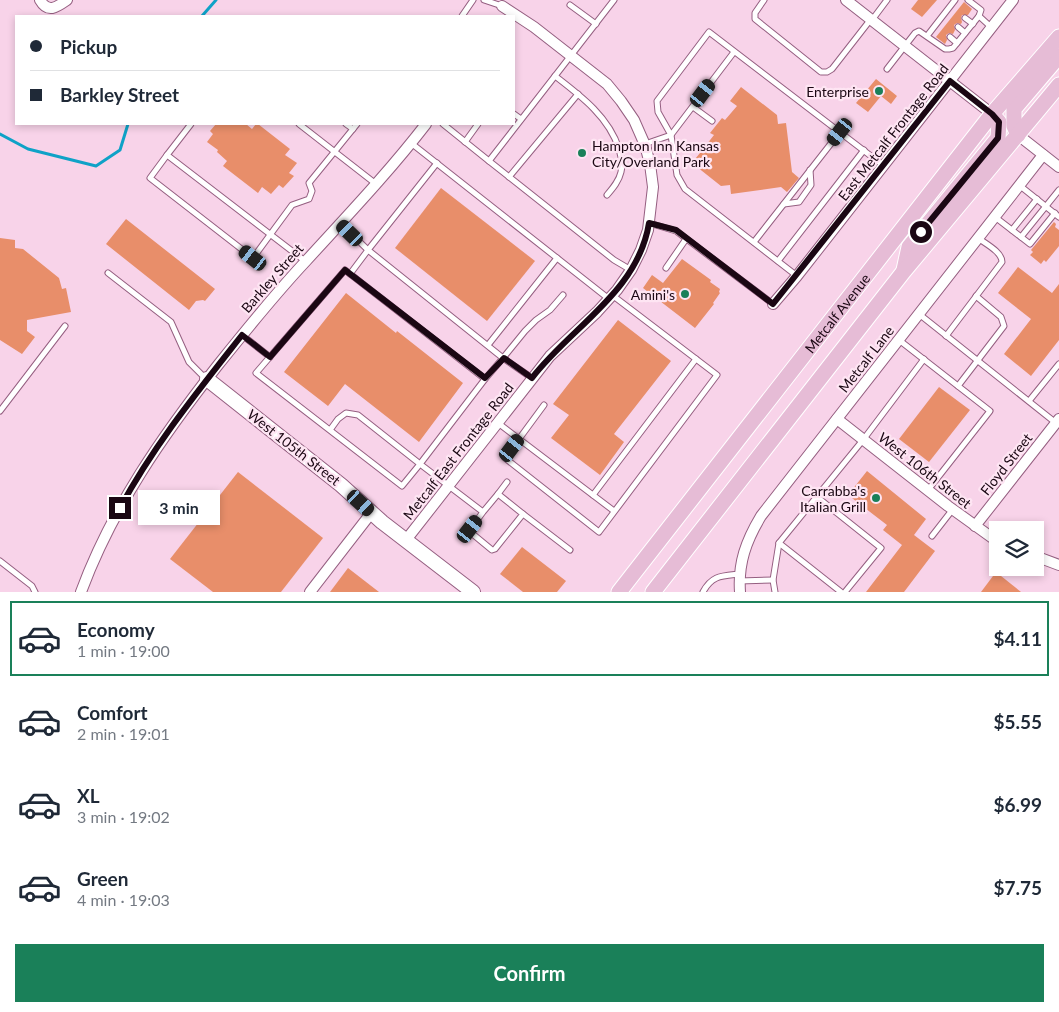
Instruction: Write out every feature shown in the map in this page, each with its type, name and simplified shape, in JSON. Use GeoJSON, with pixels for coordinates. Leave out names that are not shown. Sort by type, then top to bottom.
{"type":"FeatureCollection","features":[{"type":"Feature","properties":{"kind":"main road","name":"Metcalf Avenue"},"geometry":{"type":"LineString","coordinates":[[619,592],[992,114],[1059,37]]}},
{"type":"Feature","properties":{"kind":"main road"},"geometry":{"type":"LineString","coordinates":[[1018,135],[1014,126],[1014,109],[1059,56]]}},
{"type":"Feature","properties":{"kind":"main road","name":"Metcalf Avenue"},"geometry":{"type":"LineString","coordinates":[[653,592],[904,271],[1059,85]]}},
{"type":"Feature","properties":{"kind":"main road"},"geometry":{"type":"LineString","coordinates":[[1040,109],[1059,102]]}},
{"type":"Feature","properties":{"kind":"main road"},"geometry":{"type":"LineString","coordinates":[[904,271],[909,247],[998,138],[999,122],[992,114]]}},
{"type":"Feature","properties":{"kind":"street"},"geometry":{"type":"LineString","coordinates":[[40,0],[43,5],[49,8],[56,8],[67,0]]}},
{"type":"Feature","properties":{"kind":"street"},"geometry":{"type":"LineString","coordinates":[[846,0],[992,114]]}},
{"type":"Feature","properties":{"kind":"street","name":"East Metcalf Frontage Road"},"geometry":{"type":"LineString","coordinates":[[773,304],[884,166],[1013,0]]}},
{"type":"Feature","properties":{"kind":"street"},"geometry":{"type":"LineString","coordinates":[[497,15],[503,3]]}},
{"type":"Feature","properties":{"kind":"street","name":"Metcalf East Frontage Road"},"geometry":{"type":"LineString","coordinates":[[406,540],[550,356],[598,312],[611,297],[631,270],[641,250],[649,223],[653,187],[650,164],[645,145],[634,120],[607,84],[503,3]]}},
{"type":"Feature","properties":{"kind":"street","name":"Barkley Street"},"geometry":{"type":"LineString","coordinates":[[82,592],[100,548],[134,481],[178,416],[242,335],[305,261],[412,143],[425,125]]}},
{"type":"Feature","properties":{"kind":"street"},"geometry":{"type":"LineString","coordinates":[[1018,135],[1059,167]]}},
{"type":"Feature","properties":{"kind":"street","name":"Metcalf Lane"},"geometry":{"type":"LineString","coordinates":[[740,592],[742,560],[753,529],[761,516],[1043,155]]}},
{"type":"Feature","properties":{"kind":"street","name":"West 105th Street"},"geometry":{"type":"LineString","coordinates":[[207,379],[473,592]]}},
{"type":"Feature","properties":{"kind":"street","name":"West 106th Street"},"geometry":{"type":"LineString","coordinates":[[837,419],[953,510],[989,536]]}},
{"type":"Feature","properties":{"kind":"street","name":"Floyd Street"},"geometry":{"type":"LineString","coordinates":[[975,526],[1058,421]]}},
{"type":"Feature","properties":{"kind":"street"},"geometry":{"type":"LineString","coordinates":[[310,592],[372,512]]}},
{"type":"Feature","properties":{"kind":"street"},"geometry":{"type":"LineString","coordinates":[[1044,559],[1059,565]]}},
{"type":"Feature","properties":{"kind":"lane"},"geometry":{"type":"LineString","coordinates":[[463,15],[473,0]]}},
{"type":"Feature","properties":{"kind":"lane"},"geometry":{"type":"LineString","coordinates":[[484,0],[503,3]]}},
{"type":"Feature","properties":{"kind":"lane"},"geometry":{"type":"LineString","coordinates":[[489,161],[614,0]]}},
{"type":"Feature","properties":{"kind":"lane"},"geometry":{"type":"LineString","coordinates":[[764,0],[754,13],[755,19],[821,72],[827,72],[832,69],[887,0]]}},
{"type":"Feature","properties":{"kind":"lane"},"geometry":{"type":"LineString","coordinates":[[927,36],[955,0]]}},
{"type":"Feature","properties":{"kind":"lane"},"geometry":{"type":"LineString","coordinates":[[887,69],[918,31],[949,50],[979,16],[981,10],[968,0]]}},
{"type":"Feature","properties":{"kind":"lane"},"geometry":{"type":"LineString","coordinates":[[570,5],[596,24]]}},
{"type":"Feature","properties":{"kind":"lane"},"geometry":{"type":"LineString","coordinates":[[951,6],[957,11]]}},
{"type":"Feature","properties":{"kind":"lane"},"geometry":{"type":"LineString","coordinates":[[944,14],[950,20]]}},
{"type":"Feature","properties":{"kind":"lane"},"geometry":{"type":"LineString","coordinates":[[979,16],[992,28]]}},
{"type":"Feature","properties":{"kind":"lane"},"geometry":{"type":"LineString","coordinates":[[966,18],[972,24]]}},
{"type":"Feature","properties":{"kind":"lane"},"geometry":{"type":"LineString","coordinates":[[936,25],[942,30]]}},
{"type":"Feature","properties":{"kind":"lane"},"geometry":{"type":"LineString","coordinates":[[958,27],[965,33]]}},
{"type":"Feature","properties":{"kind":"lane"},"geometry":{"type":"LineString","coordinates":[[797,276],[685,189],[677,175],[671,135],[658,112],[657,101],[709,32],[884,166]]}},
{"type":"Feature","properties":{"kind":"lane"},"geometry":{"type":"LineString","coordinates":[[950,37],[956,43]]}},
{"type":"Feature","properties":{"kind":"lane"},"geometry":{"type":"LineString","coordinates":[[645,145],[671,135],[734,52]]}},
{"type":"Feature","properties":{"kind":"lane"},"geometry":{"type":"LineString","coordinates":[[555,76],[599,114],[614,135],[621,156],[622,170],[618,181],[607,196]]}},
{"type":"Feature","properties":{"kind":"lane"},"geometry":{"type":"LineString","coordinates":[[509,176],[578,94]]}},
{"type":"Feature","properties":{"kind":"lane"},"geometry":{"type":"LineString","coordinates":[[693,106],[712,121]]}},
{"type":"Feature","properties":{"kind":"lane"},"geometry":{"type":"LineString","coordinates":[[515,115],[521,120]]}},
{"type":"Feature","properties":{"kind":"lane"},"geometry":{"type":"LineString","coordinates":[[190,125],[150,178],[253,258],[292,205],[309,199],[312,191],[309,183],[357,125]]}},
{"type":"Feature","properties":{"kind":"lane"},"geometry":{"type":"LineString","coordinates":[[299,125],[376,184]]}},
{"type":"Feature","properties":{"kind":"lane"},"geometry":{"type":"LineString","coordinates":[[347,125],[353,129]]}},
{"type":"Feature","properties":{"kind":"lane"},"geometry":{"type":"LineString","coordinates":[[444,125],[614,260],[631,270]]}},
{"type":"Feature","properties":{"kind":"lane"},"geometry":{"type":"LineString","coordinates":[[465,142],[477,125]]}},
{"type":"Feature","properties":{"kind":"lane"},"geometry":{"type":"LineString","coordinates":[[754,242],[840,132]]}},
{"type":"Feature","properties":{"kind":"lane"},"geometry":{"type":"LineString","coordinates":[[412,143],[557,258],[717,375],[598,532],[505,458],[544,405]]}},
{"type":"Feature","properties":{"kind":"lane"},"geometry":{"type":"LineString","coordinates":[[778,261],[864,150]]}},
{"type":"Feature","properties":{"kind":"lane"},"geometry":{"type":"LineString","coordinates":[[167,155],[305,261]]}},
{"type":"Feature","properties":{"kind":"lane"},"geometry":{"type":"LineString","coordinates":[[350,274],[437,163]]}},
{"type":"Feature","properties":{"kind":"lane"},"geometry":{"type":"LineString","coordinates":[[783,204],[799,202],[811,185],[810,170]]}},
{"type":"Feature","properties":{"kind":"lane"},"geometry":{"type":"LineString","coordinates":[[995,217],[1030,244],[1057,215],[1019,186]]}},
{"type":"Feature","properties":{"kind":"lane"},"geometry":{"type":"LineString","coordinates":[[1021,237],[1059,190]]}},
{"type":"Feature","properties":{"kind":"lane"},"geometry":{"type":"LineString","coordinates":[[1012,230],[1037,199]]}},
{"type":"Feature","properties":{"kind":"lane"},"geometry":{"type":"LineString","coordinates":[[340,223],[368,250],[532,378]]}},
{"type":"Feature","properties":{"kind":"lane"},"geometry":{"type":"LineString","coordinates":[[649,223],[676,230],[773,304]]}},
{"type":"Feature","properties":{"kind":"lane"},"geometry":{"type":"LineString","coordinates":[[946,336],[1002,262],[999,254],[978,238]]}},
{"type":"Feature","properties":{"kind":"lane"},"geometry":{"type":"LineString","coordinates":[[666,268],[686,239]]}},
{"type":"Feature","properties":{"kind":"lane"},"geometry":{"type":"LineString","coordinates":[[488,345],[557,258]]}},
{"type":"Feature","properties":{"kind":"lane"},"geometry":{"type":"LineString","coordinates":[[485,378],[345,270],[256,373],[402,486],[485,378],[504,358],[525,331],[550,310],[563,295]]}},
{"type":"Feature","properties":{"kind":"lane"},"geometry":{"type":"LineString","coordinates":[[108,273],[171,322],[189,362],[207,379]]}},
{"type":"Feature","properties":{"kind":"lane"},"geometry":{"type":"LineString","coordinates":[[958,386],[1004,326],[1001,317],[976,296]]}},
{"type":"Feature","properties":{"kind":"lane"},"geometry":{"type":"LineString","coordinates":[[919,314],[1058,421]]}},
{"type":"Feature","properties":{"kind":"lane"},"geometry":{"type":"LineString","coordinates":[[0,411],[65,326]]}},
{"type":"Feature","properties":{"kind":"lane"},"geometry":{"type":"LineString","coordinates":[[242,335],[270,357]]}},
{"type":"Feature","properties":{"kind":"lane"},"geometry":{"type":"LineString","coordinates":[[899,340],[990,411],[928,490]]}},
{"type":"Feature","properties":{"kind":"lane"},"geometry":{"type":"LineString","coordinates":[[593,495],[696,359]]}},
{"type":"Feature","properties":{"kind":"lane"},"geometry":{"type":"LineString","coordinates":[[775,592],[773,580],[779,543],[863,440],[924,359]]}},
{"type":"Feature","properties":{"kind":"lane"},"geometry":{"type":"LineString","coordinates":[[1030,401],[1059,364]]}},
{"type":"Feature","properties":{"kind":"lane"},"geometry":{"type":"LineString","coordinates":[[330,430],[338,419],[346,413],[358,415],[483,512]]}},
{"type":"Feature","properties":{"kind":"lane"},"geometry":{"type":"LineString","coordinates":[[498,423],[614,511]]}},
{"type":"Feature","properties":{"kind":"lane"},"geometry":{"type":"LineString","coordinates":[[507,482],[469,531],[492,550],[495,549],[523,514]]}},
{"type":"Feature","properties":{"kind":"lane"},"geometry":{"type":"LineString","coordinates":[[498,494],[570,550]]}},
{"type":"Feature","properties":{"kind":"lane"},"geometry":{"type":"LineString","coordinates":[[817,497],[881,548],[845,592]]}},
{"type":"Feature","properties":{"kind":"lane"},"geometry":{"type":"LineString","coordinates":[[932,536],[953,510]]}},
{"type":"Feature","properties":{"kind":"lane"},"geometry":{"type":"LineString","coordinates":[[779,543],[841,592]]}},
{"type":"Feature","properties":{"kind":"lane"},"geometry":{"type":"LineString","coordinates":[[0,562],[32,586],[35,592]]}},
{"type":"Feature","properties":{"kind":"lane"},"geometry":{"type":"LineString","coordinates":[[702,592],[718,576],[773,580]]}},
{"type":"Feature","properties":{"kind":"building"},"geometry":{"type":"Polygon","coordinates":[[[918,0],[937,0],[922,17],[911,9],[918,0]]]}},
{"type":"Feature","properties":{"kind":"building"},"geometry":{"type":"Polygon","coordinates":[[[964,2],[972,9],[968,15],[962,15],[961,24],[957,23],[954,25],[955,30],[953,34],[949,33],[946,35],[947,40],[945,44],[936,37],[964,2]]]}},
{"type":"Feature","properties":{"kind":"building","name":"Enterprise"},"geometry":{"type":"Polygon","coordinates":[[[876,79],[897,96],[891,104],[881,96],[868,112],[856,103],[876,79]]]}},
{"type":"Feature","properties":{"kind":"building"},"geometry":{"type":"Polygon","coordinates":[[[741,87],[777,115],[778,124],[786,123],[792,172],[799,178],[787,192],[781,187],[731,194],[730,185],[721,186],[692,163],[714,135],[710,133],[722,118],[725,120],[737,106],[730,101],[741,87]]]}},
{"type":"Feature","properties":{"kind":"building"},"geometry":{"type":"Polygon","coordinates":[[[215,125],[247,125],[252,129],[255,125],[259,125],[290,149],[285,155],[297,163],[289,173],[294,176],[283,188],[279,185],[271,194],[262,187],[258,193],[223,166],[227,161],[217,152],[218,150],[207,142],[213,134],[210,131],[215,125]]]}},
{"type":"Feature","properties":{"kind":"building"},"geometry":{"type":"Polygon","coordinates":[[[441,188],[535,261],[487,321],[395,248],[441,188]]]}},
{"type":"Feature","properties":{"kind":"building"},"geometry":{"type":"Polygon","coordinates":[[[126,219],[215,289],[205,301],[196,301],[189,310],[106,244],[126,219]]]}},
{"type":"Feature","properties":{"kind":"building"},"geometry":{"type":"Polygon","coordinates":[[[1054,222],[1056,224],[1055,227],[1059,230],[1059,246],[1046,262],[1044,260],[1041,264],[1030,255],[1033,252],[1031,250],[1054,222]]]}},
{"type":"Feature","properties":{"kind":"building"},"geometry":{"type":"Polygon","coordinates":[[[0,238],[15,240],[15,248],[23,249],[59,278],[62,289],[66,288],[71,312],[27,320],[27,331],[35,337],[22,354],[0,340],[0,238]]]}},
{"type":"Feature","properties":{"kind":"building","name":"Amini's"},"geometry":{"type":"Polygon","coordinates":[[[682,259],[720,289],[714,304],[695,328],[643,288],[652,275],[663,283],[682,259]]]}},
{"type":"Feature","properties":{"kind":"building"},"geometry":{"type":"Polygon","coordinates":[[[1018,267],[1052,293],[1059,284],[1059,340],[1031,376],[1004,354],[1031,319],[998,293],[1018,267]]]}},
{"type":"Feature","properties":{"kind":"building"},"geometry":{"type":"Polygon","coordinates":[[[346,293],[463,383],[419,442],[345,384],[328,406],[284,372],[346,293]]]}},
{"type":"Feature","properties":{"kind":"building"},"geometry":{"type":"Polygon","coordinates":[[[618,320],[671,361],[614,434],[624,442],[600,475],[551,438],[569,415],[553,404],[618,320]]]}},
{"type":"Feature","properties":{"kind":"building"},"geometry":{"type":"Polygon","coordinates":[[[939,387],[970,410],[929,462],[899,439],[939,387]]]}},
{"type":"Feature","properties":{"kind":"building"},"geometry":{"type":"Polygon","coordinates":[[[867,471],[926,519],[914,535],[935,551],[904,592],[866,592],[902,545],[883,530],[887,525],[848,495],[867,471]]]}},
{"type":"Feature","properties":{"kind":"building"},"geometry":{"type":"Polygon","coordinates":[[[238,472],[323,538],[281,592],[213,592],[170,559],[238,472]]]}},
{"type":"Feature","properties":{"kind":"building"},"geometry":{"type":"Polygon","coordinates":[[[522,547],[566,581],[557,592],[523,592],[500,574],[522,547]]]}},
{"type":"Feature","properties":{"kind":"building"},"geometry":{"type":"Polygon","coordinates":[[[348,568],[379,592],[330,592],[348,568]]]}},
{"type":"Feature","properties":{"kind":"building"},"geometry":{"type":"Polygon","coordinates":[[[993,576],[1001,576],[1021,592],[981,592],[993,576]]]}},
{"type":"Feature","properties":{"kind":"waterway"},"geometry":{"type":"LineString","coordinates":[[203,15],[216,0]]}},
{"type":"Feature","properties":{"kind":"waterway"},"geometry":{"type":"LineString","coordinates":[[0,134],[28,149],[96,166],[120,150],[128,125]]}},
{"type":"Feature","properties":{"kind":"place","name":"Enterprise"},"geometry":{"type":"Point","coordinates":[879,91]}},
{"type":"Feature","properties":{"kind":"place","name":"Hampton Inn Kansas City/Overland Park"},"geometry":{"type":"Point","coordinates":[582,153]}},
{"type":"Feature","properties":{"kind":"place","name":"Amini's"},"geometry":{"type":"Point","coordinates":[685,294]}},
{"type":"Feature","properties":{"kind":"place","name":"Carrabba's Italian Grill"},"geometry":{"type":"Point","coordinates":[876,498]}},
{"type":"Feature","properties":{"kind":"route"},"geometry":{"type":"LineString","coordinates":[[120,508],[134,481],[161,440],[242,335],[270,357],[345,270],[485,378],[504,358],[532,378],[550,356],[598,312],[617,290],[631,270],[641,250],[649,223],[676,230],[773,304],[950,81],[992,114],[999,122],[998,138],[921,232]]}}]}
